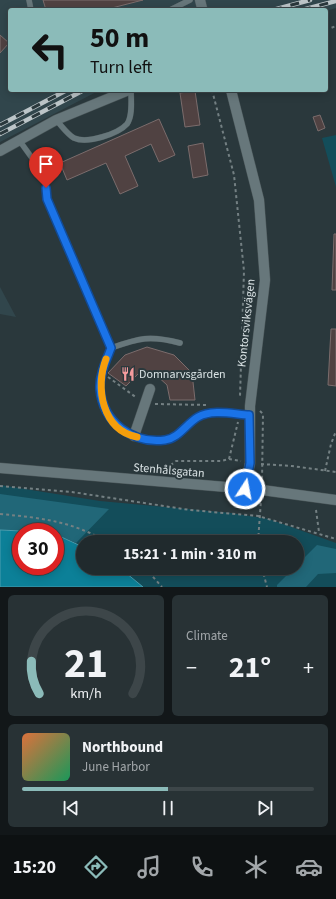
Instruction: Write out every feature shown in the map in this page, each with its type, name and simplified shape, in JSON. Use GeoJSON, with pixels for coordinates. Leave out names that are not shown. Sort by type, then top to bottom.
{"type":"FeatureCollection","features":[{"type":"Feature","properties":{"kind":"street"},"geometry":{"type":"LineString","coordinates":[[0,151],[56,120],[125,92]]}},
{"type":"Feature","properties":{"kind":"street","name":"Kontorsviksvägen"},"geometry":{"type":"LineString","coordinates":[[232,92],[259,200],[265,280],[244,415],[250,463],[245,489]]}},
{"type":"Feature","properties":{"kind":"street"},"geometry":{"type":"LineString","coordinates":[[134,436],[150,389]]}},
{"type":"Feature","properties":{"kind":"street","name":"Stenhålsgatan"},"geometry":{"type":"LineString","coordinates":[[0,468],[245,489],[336,500]]}},
{"type":"Feature","properties":{"kind":"lane"},"geometry":{"type":"LineString","coordinates":[[174,8],[190,0]]}},
{"type":"Feature","properties":{"kind":"lane"},"geometry":{"type":"LineString","coordinates":[[56,120],[75,138],[90,140],[108,135],[127,124],[130,115],[130,92]]}},
{"type":"Feature","properties":{"kind":"lane"},"geometry":{"type":"LineString","coordinates":[[19,140],[45,176],[47,199],[111,348],[102,373],[100,388],[103,405],[110,418],[120,428],[134,436],[150,440],[166,440],[181,432],[197,418],[207,414],[244,415]]}},
{"type":"Feature","properties":{"kind":"lane"},"geometry":{"type":"LineString","coordinates":[[111,348],[139,338],[154,338],[180,343]]}},
{"type":"Feature","properties":{"kind":"path"},"geometry":{"type":"LineString","coordinates":[[213,92],[234,175],[244,271],[244,415],[235,437],[229,459]]}},
{"type":"Feature","properties":{"kind":"path"},"geometry":{"type":"LineString","coordinates":[[102,373],[145,404],[208,405]]}},
{"type":"Feature","properties":{"kind":"path"},"geometry":{"type":"LineString","coordinates":[[325,471],[328,452],[336,431]]}},
{"type":"Feature","properties":{"kind":"path"},"geometry":{"type":"LineString","coordinates":[[166,469],[176,461],[220,461],[229,459],[250,463],[336,472]]}},
{"type":"Feature","properties":{"kind":"path"},"geometry":{"type":"LineString","coordinates":[[0,486],[72,492],[190,510],[258,516],[336,538]]}},
{"type":"Feature","properties":{"kind":"path"},"geometry":{"type":"LineString","coordinates":[[316,510],[319,533]]}},
{"type":"Feature","properties":{"kind":"path"},"geometry":{"type":"LineString","coordinates":[[0,514],[29,516],[69,523],[96,535]]}},
{"type":"Feature","properties":{"kind":"path"},"geometry":{"type":"LineString","coordinates":[[258,516],[258,535]]}},
{"type":"Feature","properties":{"kind":"path"},"geometry":{"type":"LineString","coordinates":[[151,575],[162,587]]}},
{"type":"Feature","properties":{"kind":"path"},"geometry":{"type":"LineString","coordinates":[[264,575],[268,587]]}},
{"type":"Feature","properties":{"kind":"shaded area"},"geometry":{"type":"Polygon","coordinates":[[[0,0],[336,0],[336,8],[328,10],[328,8],[8,8],[8,92],[96,92],[0,142],[0,0]]]}},
{"type":"Feature","properties":{"kind":"shaded area"},"geometry":{"type":"Polygon","coordinates":[[[336,135],[336,187],[322,138],[336,135]]]}},
{"type":"Feature","properties":{"kind":"shaded area"},"geometry":{"type":"Polygon","coordinates":[[[0,287],[16,317],[0,314],[0,287]]]}},
{"type":"Feature","properties":{"kind":"shaded area"},"geometry":{"type":"Polygon","coordinates":[[[0,485],[100,501],[231,513],[269,519],[336,543],[336,587],[142,587],[128,575],[304,575],[304,535],[76,535],[76,543],[64,536],[64,523],[12,523],[12,526],[0,524],[0,485]]]}},
{"type":"Feature","properties":{"kind":"shaded area"},"geometry":{"type":"Polygon","coordinates":[[[0,494],[109,509],[84,535],[76,535],[76,543],[64,538],[64,523],[12,523],[12,530],[0,530],[0,494]]]}},
{"type":"Feature","properties":{"kind":"shaded area"},"geometry":{"type":"Polygon","coordinates":[[[0,530],[12,531],[12,575],[64,575],[64,538],[76,544],[76,575],[128,575],[143,587],[0,587],[0,530]]]}},
{"type":"Feature","properties":{"kind":"shaded area"},"geometry":{"type":"Polygon","coordinates":[[[317,545],[336,549],[336,573],[318,574],[306,587],[277,587],[277,585],[287,575],[304,575],[304,558],[317,545]]]}},
{"type":"Feature","properties":{"kind":"building"},"geometry":{"type":"Polygon","coordinates":[[[43,0],[143,0],[112,8],[45,8],[43,0]]]}},
{"type":"Feature","properties":{"kind":"building"},"geometry":{"type":"Polygon","coordinates":[[[0,35],[8,42],[8,44],[0,53],[0,35]]]}},
{"type":"Feature","properties":{"kind":"building"},"geometry":{"type":"Polygon","coordinates":[[[195,92],[200,125],[185,127],[180,93],[195,92]]]}},
{"type":"Feature","properties":{"kind":"building"},"geometry":{"type":"Polygon","coordinates":[[[320,115],[325,128],[318,131],[313,117],[320,115]]]}},
{"type":"Feature","properties":{"kind":"building"},"geometry":{"type":"Polygon","coordinates":[[[159,119],[175,155],[159,162],[151,144],[125,156],[138,186],[120,194],[106,163],[67,180],[60,163],[159,119]]]}},
{"type":"Feature","properties":{"kind":"building"},"geometry":{"type":"Polygon","coordinates":[[[203,143],[208,175],[193,178],[188,146],[203,143]]]}},
{"type":"Feature","properties":{"kind":"building"},"geometry":{"type":"Polygon","coordinates":[[[334,234],[336,234],[336,290],[332,290],[334,234]]]}},
{"type":"Feature","properties":{"kind":"building"},"geometry":{"type":"Polygon","coordinates":[[[331,329],[336,329],[336,386],[328,385],[331,329]]]}},
{"type":"Feature","properties":{"kind":"building","name":"Domnarvsgården"},"geometry":{"type":"Polygon","coordinates":[[[147,347],[174,355],[192,373],[195,400],[170,400],[167,385],[155,374],[138,374],[126,386],[108,373],[125,355],[147,347]]]}},
{"type":"Feature","properties":{"kind":"railway"},"geometry":{"type":"LineString","coordinates":[[280,8],[310,0]]}},
{"type":"Feature","properties":{"kind":"railway"},"geometry":{"type":"LineString","coordinates":[[310,8],[336,1]]}},
{"type":"Feature","properties":{"kind":"railway"},"geometry":{"type":"LineString","coordinates":[[0,125],[63,92]]}},
{"type":"Feature","properties":{"kind":"railway"},"geometry":{"type":"LineString","coordinates":[[0,134],[80,92]]}},
{"type":"Feature","properties":{"kind":"slow traffic"},"geometry":{"type":"LineString","coordinates":[[106,359],[100,388],[103,405],[110,418],[120,428],[137,437]]}},
{"type":"Feature","properties":{"kind":"place","name":"Domnarvsgården"},"geometry":{"type":"Point","coordinates":[128,374]}},
{"type":"Feature","properties":{"kind":"route"},"geometry":{"type":"LineString","coordinates":[[46,188],[47,199],[111,348],[102,373],[100,388],[103,405],[110,418],[120,428],[134,436],[150,440],[166,440],[181,432],[197,418],[207,414],[218,413],[249,415],[250,463],[245,489]]}}]}
